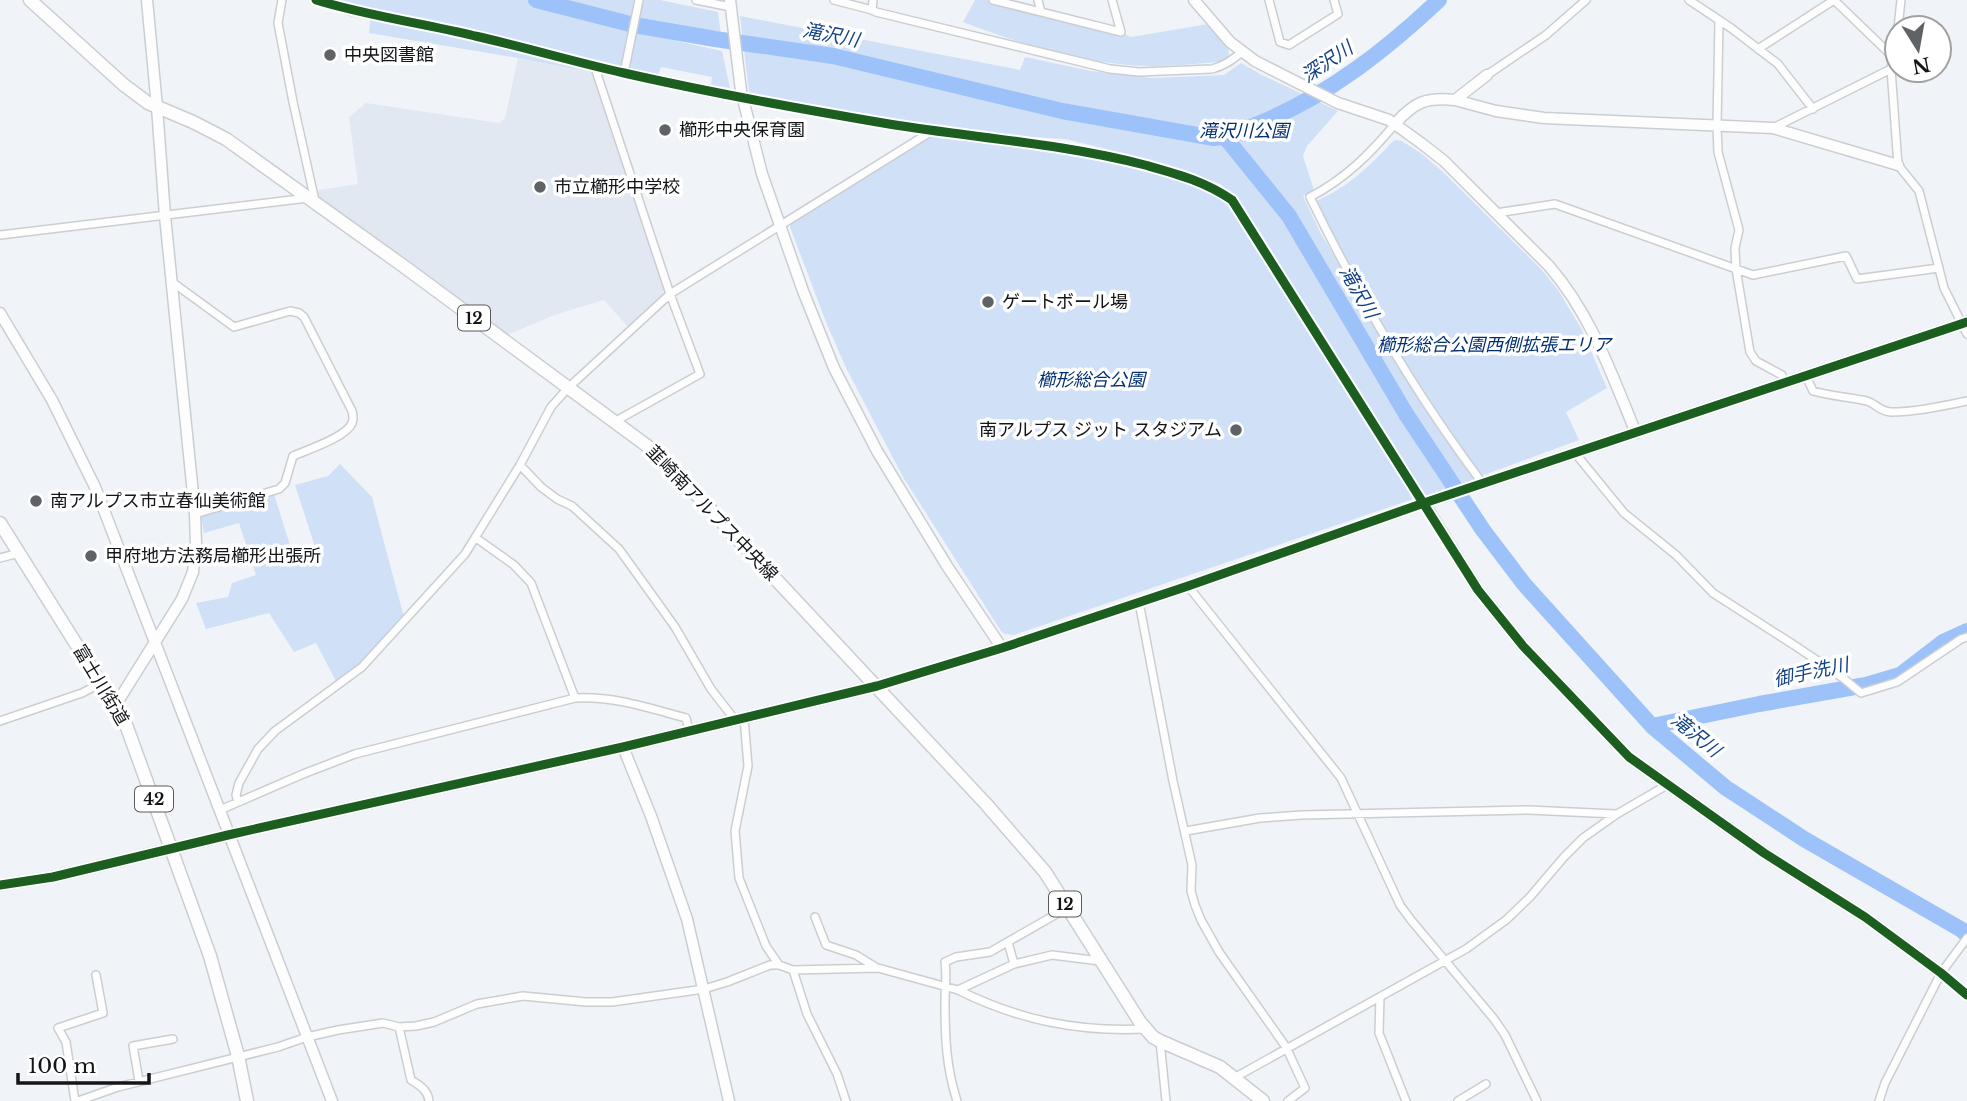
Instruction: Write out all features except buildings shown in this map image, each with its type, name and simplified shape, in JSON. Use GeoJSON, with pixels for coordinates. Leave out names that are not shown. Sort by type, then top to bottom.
{"type":"FeatureCollection","features":[{"type":"Feature","properties":{"kind":"main road","name":"韮崎南アルプス中央線"},"geometry":{"type":"LineString","coordinates":[[30,0],[124,85],[148,103],[226,139],[650,448],[877,686],[1045,872],[1140,1022],[1153,1037],[1210,1062],[1263,1101]]}},
{"type":"Feature","properties":{"kind":"main road","name":"富士川街道"},"geometry":{"type":"LineString","coordinates":[[0,523],[125,722],[210,956],[238,1056],[247,1101]]}},
{"type":"Feature","properties":{"kind":"street"},"geometry":{"type":"LineString","coordinates":[[115,706],[182,599],[193,572],[196,544],[147,0]]}},
{"type":"Feature","properties":{"kind":"street"},"geometry":{"type":"LineString","coordinates":[[0,235],[312,200],[278,23],[282,0]]}},
{"type":"Feature","properties":{"kind":"street"},"geometry":{"type":"LineString","coordinates":[[316,0],[350,11],[474,35],[624,73],[742,94],[815,112],[1116,158],[1207,184],[1232,200],[1427,502],[1478,590],[1523,646],[1629,757],[1764,853],[1865,917],[1967,995]]}},
{"type":"Feature","properties":{"kind":"street"},"geometry":{"type":"LineString","coordinates":[[624,73],[639,0]]}},
{"type":"Feature","properties":{"kind":"street"},"geometry":{"type":"LineString","coordinates":[[696,0],[731,7],[742,94],[766,186],[834,368],[877,452],[947,566],[1002,648]]}},
{"type":"Feature","properties":{"kind":"street"},"geometry":{"type":"LineString","coordinates":[[834,0],[1110,69],[1139,72],[1212,69],[1231,61],[1242,51]]}},
{"type":"Feature","properties":{"kind":"street"},"geometry":{"type":"LineString","coordinates":[[872,10],[873,0]]}},
{"type":"Feature","properties":{"kind":"street"},"geometry":{"type":"LineString","coordinates":[[993,0],[1121,32],[1112,0]]}},
{"type":"Feature","properties":{"kind":"street"},"geometry":{"type":"LineString","coordinates":[[1038,0],[1041,12]]}},
{"type":"Feature","properties":{"kind":"street"},"geometry":{"type":"LineString","coordinates":[[1194,0],[1230,42],[1255,61],[1345,106],[1395,124],[1444,162],[1549,266],[1579,305],[1636,433]]}},
{"type":"Feature","properties":{"kind":"street"},"geometry":{"type":"LineString","coordinates":[[1269,0],[1280,42],[1289,45],[1338,14],[1334,0]]}},
{"type":"Feature","properties":{"kind":"street"},"geometry":{"type":"LineString","coordinates":[[1455,100],[1546,35],[1586,0]]}},
{"type":"Feature","properties":{"kind":"street"},"geometry":{"type":"LineString","coordinates":[[1689,0],[1778,64],[1813,109]]}},
{"type":"Feature","properties":{"kind":"street"},"geometry":{"type":"LineString","coordinates":[[1758,49],[1834,0],[1883,46]]}},
{"type":"Feature","properties":{"kind":"street"},"geometry":{"type":"LineString","coordinates":[[1719,20],[1718,152],[1739,230],[1735,248],[1736,269],[1750,352],[1756,361],[1782,375],[1785,383]]}},
{"type":"Feature","properties":{"kind":"street"},"geometry":{"type":"LineString","coordinates":[[594,65],[670,294],[700,374],[614,422]]}},
{"type":"Feature","properties":{"kind":"street"},"geometry":{"type":"LineString","coordinates":[[1773,128],[1883,73]]}},
{"type":"Feature","properties":{"kind":"street"},"geometry":{"type":"LineString","coordinates":[[1892,84],[1898,166]]}},
{"type":"Feature","properties":{"kind":"street"},"geometry":{"type":"LineString","coordinates":[[0,885],[53,877],[877,686],[1188,586],[1427,502],[1806,376],[1965,327],[1944,288],[1919,191],[1898,166],[1773,128],[1544,118],[1442,99],[1417,103],[1408,109],[1358,165],[1344,177],[1310,197],[1334,247],[1397,355],[1481,484]]}},
{"type":"Feature","properties":{"kind":"street"},"geometry":{"type":"LineString","coordinates":[[238,802],[236,795],[239,783],[258,749],[275,731],[362,667],[465,554],[520,465],[551,407],[568,388],[670,294],[932,131]]}},
{"type":"Feature","properties":{"kind":"street"},"geometry":{"type":"LineString","coordinates":[[1496,213],[1555,204],[1753,275],[1846,256],[1857,279],[1938,268]]}},
{"type":"Feature","properties":{"kind":"street"},"geometry":{"type":"LineString","coordinates":[[172,282],[233,327],[290,311],[299,313],[304,317],[352,411],[353,419],[352,425],[344,432],[293,456],[285,483],[279,489],[195,514]]}},
{"type":"Feature","properties":{"kind":"street"},"geometry":{"type":"LineString","coordinates":[[0,313],[52,400],[95,487],[332,1101]]}},
{"type":"Feature","properties":{"kind":"street"},"geometry":{"type":"LineString","coordinates":[[1806,376],[1813,391],[1871,402],[1881,411],[1923,409],[1967,401]]}},
{"type":"Feature","properties":{"kind":"street"},"geometry":{"type":"LineString","coordinates":[[1575,453],[1624,513],[1676,555],[1713,593],[1843,678],[1861,693],[1897,682],[1967,637]]}},
{"type":"Feature","properties":{"kind":"street"},"geometry":{"type":"LineString","coordinates":[[520,465],[541,486],[557,499],[572,506],[619,549],[675,627],[711,689],[739,719],[748,766],[735,831],[739,878],[765,946],[779,965]]}},
{"type":"Feature","properties":{"kind":"street"},"geometry":{"type":"LineString","coordinates":[[476,538],[514,565],[531,583],[575,698]]}},
{"type":"Feature","properties":{"kind":"street"},"geometry":{"type":"LineString","coordinates":[[0,558],[19,553]]}},
{"type":"Feature","properties":{"kind":"street"},"geometry":{"type":"LineString","coordinates":[[1188,586],[1341,778],[1400,905],[1494,1019],[1505,1035],[1536,1101]]}},
{"type":"Feature","properties":{"kind":"street"},"geometry":{"type":"LineString","coordinates":[[1139,602],[1173,781],[1192,864],[1191,891],[1201,920],[1219,952],[1286,1047],[1305,1088],[1288,1101]]}},
{"type":"Feature","properties":{"kind":"street"},"geometry":{"type":"LineString","coordinates":[[0,721],[82,693],[101,683]]}},
{"type":"Feature","properties":{"kind":"street"},"geometry":{"type":"LineString","coordinates":[[220,810],[355,754],[575,698],[622,700],[686,718],[689,731]]}},
{"type":"Feature","properties":{"kind":"street"},"geometry":{"type":"LineString","coordinates":[[623,747],[651,816],[687,919],[729,1101]]}},
{"type":"Feature","properties":{"kind":"street"},"geometry":{"type":"LineString","coordinates":[[1234,1078],[1466,950],[1506,920],[1583,838],[1616,814],[1667,785]]}},
{"type":"Feature","properties":{"kind":"street"},"geometry":{"type":"LineString","coordinates":[[1186,831],[1260,818],[1302,815],[1528,810],[1616,814]]}},
{"type":"Feature","properties":{"kind":"street"},"geometry":{"type":"LineString","coordinates":[[957,1101],[948,1072],[945,1038],[945,962],[956,957],[990,952],[1067,908]]}},
{"type":"Feature","properties":{"kind":"street"},"geometry":{"type":"LineString","coordinates":[[815,917],[826,945],[856,955],[878,968],[958,990],[982,1002],[1044,1022],[1076,1028],[1146,1028]]}},
{"type":"Feature","properties":{"kind":"street"},"geometry":{"type":"LineString","coordinates":[[1879,1101],[1885,1083],[1941,973],[1967,938]]}},
{"type":"Feature","properties":{"kind":"street"},"geometry":{"type":"LineString","coordinates":[[1008,942],[1014,964]]}},
{"type":"Feature","properties":{"kind":"street"},"geometry":{"type":"LineString","coordinates":[[958,990],[1014,964],[1052,955],[1101,961]]}},
{"type":"Feature","properties":{"kind":"street"},"geometry":{"type":"LineString","coordinates":[[96,975],[103,1013],[58,1028],[66,1042],[76,1101],[139,1081],[278,1047],[307,1037],[383,1023],[399,1027],[416,1026],[434,1022],[477,1004],[523,996],[612,1002],[704,989],[770,965],[793,970],[878,968]]}},
{"type":"Feature","properties":{"kind":"street"},"geometry":{"type":"LineString","coordinates":[[793,970],[807,1014],[837,1074],[846,1101]]}},
{"type":"Feature","properties":{"kind":"street"},"geometry":{"type":"LineString","coordinates":[[1380,997],[1379,1032],[1406,1101]]}},
{"type":"Feature","properties":{"kind":"street"},"geometry":{"type":"LineString","coordinates":[[399,1027],[411,1080],[423,1088],[429,1101]]}},
{"type":"Feature","properties":{"kind":"street"},"geometry":{"type":"LineString","coordinates":[[139,1081],[133,1046],[173,1039]]}},
{"type":"Feature","properties":{"kind":"street"},"geometry":{"type":"LineString","coordinates":[[1160,1041],[1166,1101]]}},
{"type":"Feature","properties":{"kind":"street"},"geometry":{"type":"LineString","coordinates":[[1458,1101],[1486,1084]]}},
{"type":"Feature","properties":{"kind":"shaded area"},"geometry":{"type":"Polygon","coordinates":[[[518,58],[592,73],[664,290],[661,298],[628,327],[604,300],[554,315],[505,336],[315,200],[313,191],[358,184],[349,117],[366,103],[499,123],[505,118],[518,58]]]}},
{"type":"Feature","properties":{"kind":"green space"},"geometry":{"type":"Polygon","coordinates":[[[316,0],[536,0],[614,20],[632,33],[624,73],[316,0]]]}},
{"type":"Feature","properties":{"kind":"green space"},"geometry":{"type":"Polygon","coordinates":[[[558,0],[634,0],[631,18],[558,0]]]}},
{"type":"Feature","properties":{"kind":"green space"},"geometry":{"type":"Polygon","coordinates":[[[640,0],[660,0],[718,12],[721,36],[638,20],[640,0]]]}},
{"type":"Feature","properties":{"kind":"green space"},"geometry":{"type":"Polygon","coordinates":[[[975,0],[986,0],[1121,32],[1131,37],[1208,24],[1228,46],[1229,55],[1224,61],[1156,66],[1080,58],[1020,42],[963,22],[975,0]]]}},
{"type":"Feature","properties":{"kind":"green space","name":"滝沢川公園"},"geometry":{"type":"Polygon","coordinates":[[[740,16],[1020,70],[1025,57],[1091,71],[1152,78],[1224,75],[1241,63],[1338,111],[1307,146],[1303,156],[1314,190],[1303,196],[1320,232],[1414,389],[1475,479],[1425,496],[1254,223],[1234,194],[1220,184],[1066,139],[1001,135],[817,108],[749,92],[740,16]]]}},
{"type":"Feature","properties":{"kind":"green space"},"geometry":{"type":"Polygon","coordinates":[[[371,17],[472,37],[592,67],[594,73],[369,33],[371,17]]]}},
{"type":"Feature","properties":{"kind":"green space"},"geometry":{"type":"Polygon","coordinates":[[[636,32],[722,51],[730,88],[711,85],[712,77],[661,67],[658,75],[629,69],[636,32]]]}},
{"type":"Feature","properties":{"kind":"green space","name":"櫛形総合公園"},"geometry":{"type":"Polygon","coordinates":[[[935,134],[1066,152],[1131,165],[1205,186],[1227,202],[1324,349],[1414,494],[1413,499],[1014,635],[1001,631],[903,477],[846,368],[790,227],[791,222],[935,134]]]}},
{"type":"Feature","properties":{"kind":"green space","name":"櫛形総合公園西側拡張エリア"},"geometry":{"type":"Polygon","coordinates":[[[1396,140],[1422,154],[1444,173],[1541,269],[1558,290],[1581,328],[1607,388],[1566,412],[1579,440],[1481,476],[1404,361],[1352,271],[1316,201],[1348,183],[1396,140]]]}},
{"type":"Feature","properties":{"kind":"green space"},"geometry":{"type":"Polygon","coordinates":[[[340,464],[372,497],[405,621],[338,685],[316,643],[294,652],[269,613],[206,629],[196,603],[228,597],[232,583],[256,575],[239,523],[204,533],[201,516],[274,494],[295,561],[317,553],[295,485],[328,476],[340,464]]]}},
{"type":"Feature","properties":{"kind":"waterway","name":"滝沢川"},"geometry":{"type":"LineString","coordinates":[[536,0],[634,25],[833,56],[1062,111],[1214,138],[1253,127],[1313,97],[1399,36],[1439,0]]}},
{"type":"Feature","properties":{"kind":"waterway","name":"滝沢川"},"geometry":{"type":"LineString","coordinates":[[1225,137],[1289,216],[1406,414],[1483,530],[1524,584],[1652,726],[1726,788],[1804,839],[1967,935]]}},
{"type":"Feature","properties":{"kind":"waterway","name":"御手洗川"},"geometry":{"type":"LineString","coordinates":[[1652,726],[1866,685],[1900,675],[1943,642],[1967,631]]}},
{"type":"Feature","properties":{"kind":"cycle path"},"geometry":{"type":"LineString","coordinates":[[316,0],[355,11],[494,40],[605,69],[723,94],[889,124],[1113,157],[1179,175],[1222,193],[1232,200],[1478,590],[1523,646],[1629,757],[1764,853],[1865,917],[1967,995]]}},
{"type":"Feature","properties":{"kind":"cycle path"},"geometry":{"type":"LineString","coordinates":[[0,885],[53,877],[877,686],[1188,586],[1424,503],[1967,322]]}},
{"type":"Feature","properties":{"kind":"place","name":"中央図書館"},"geometry":{"type":"Point","coordinates":[330,55]}},
{"type":"Feature","properties":{"kind":"place","name":"櫛形中央保育園"},"geometry":{"type":"Point","coordinates":[665,130]}},
{"type":"Feature","properties":{"kind":"place","name":"市立櫛形中学校"},"geometry":{"type":"Point","coordinates":[540,187]}},
{"type":"Feature","properties":{"kind":"place","name":"ゲートボール場"},"geometry":{"type":"Point","coordinates":[988,302]}},
{"type":"Feature","properties":{"kind":"place","name":"南アルプス ジット スタジアム"},"geometry":{"type":"Point","coordinates":[1236,430]}},
{"type":"Feature","properties":{"kind":"place","name":"南アルプス市立春仙美術館"},"geometry":{"type":"Point","coordinates":[36,501]}},
{"type":"Feature","properties":{"kind":"place","name":"甲府地方法務局櫛形出張所"},"geometry":{"type":"Point","coordinates":[91,556]}},
{"type":"Feature","properties":{"kind":"water label","name":"深沢川"},"geometry":{"type":"Point","coordinates":[1327,62]}}]}
